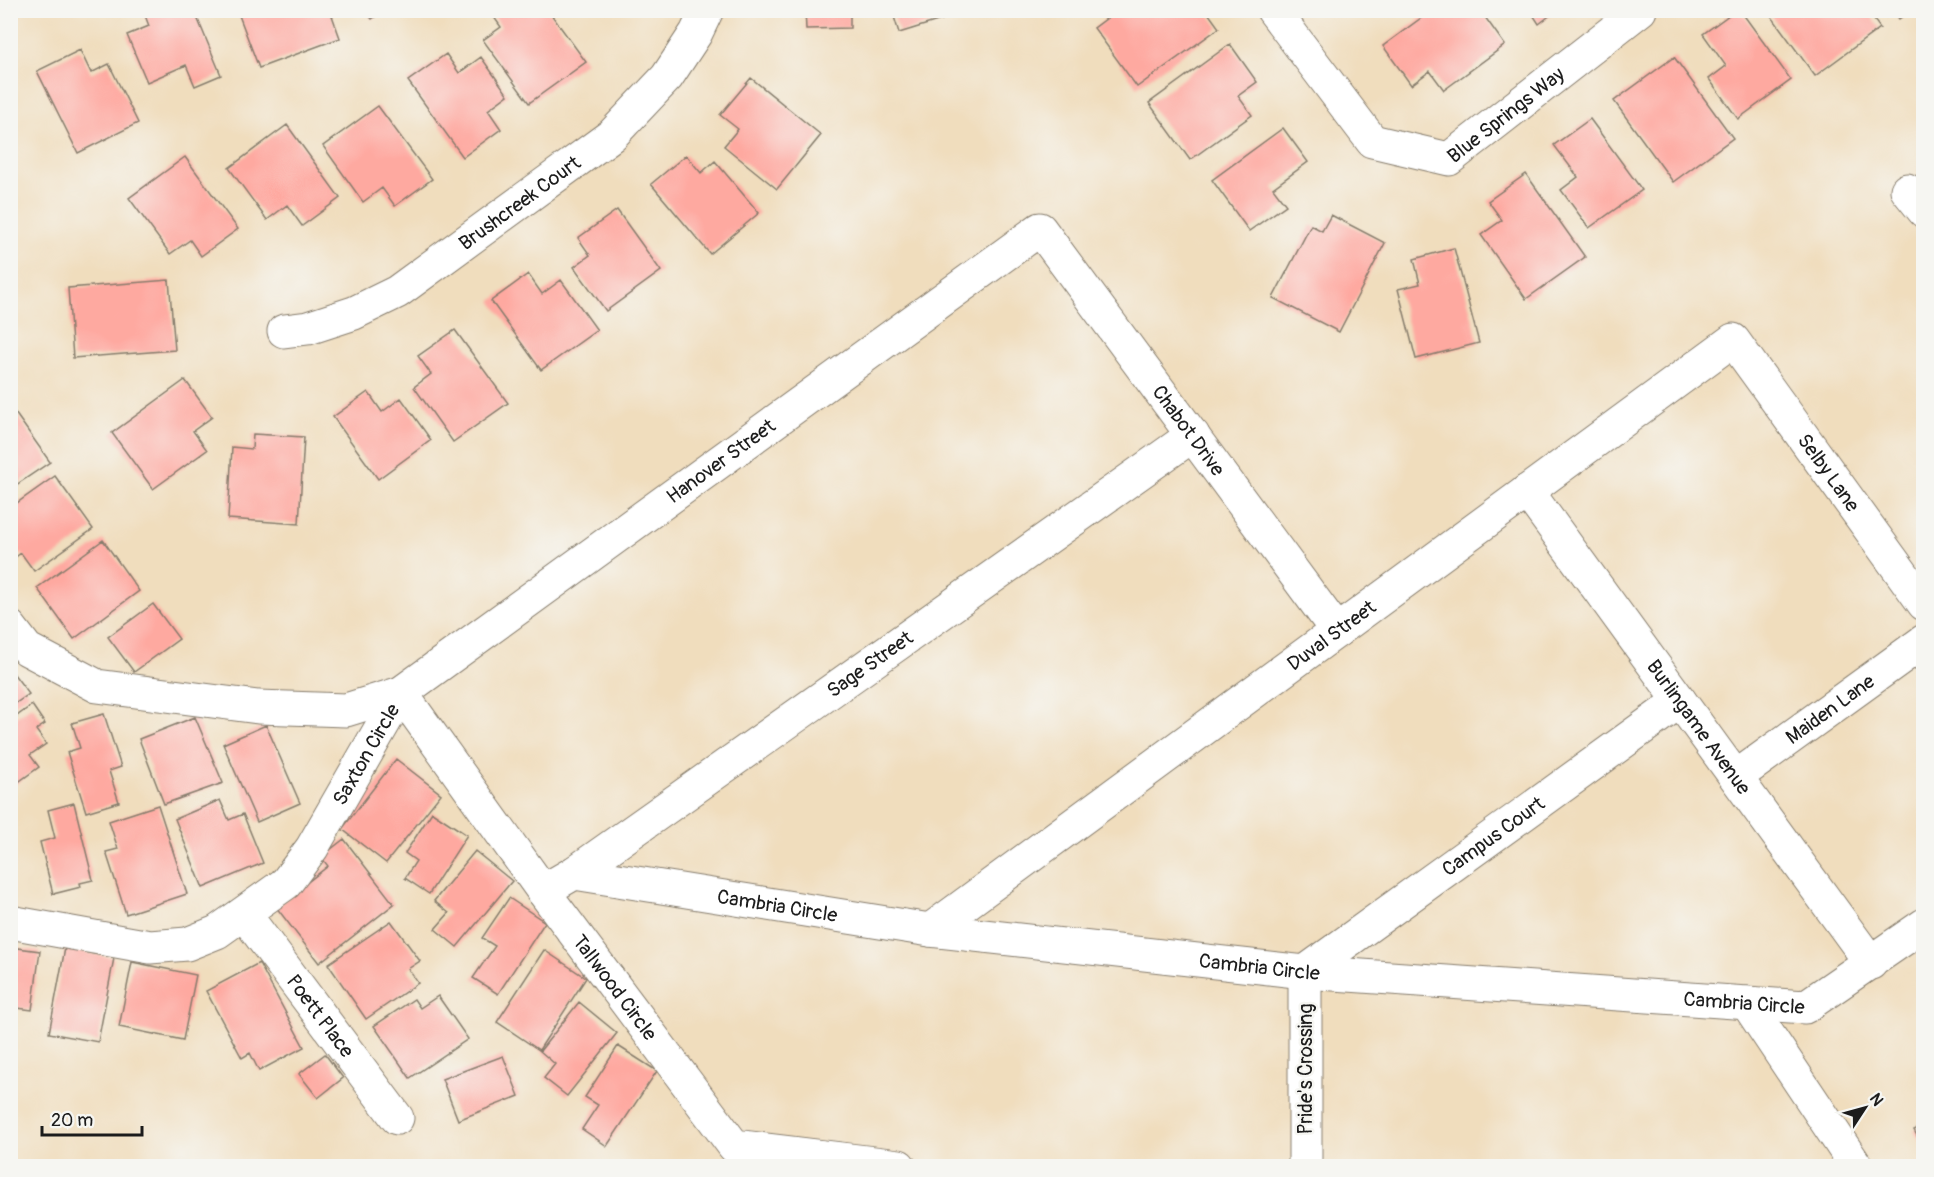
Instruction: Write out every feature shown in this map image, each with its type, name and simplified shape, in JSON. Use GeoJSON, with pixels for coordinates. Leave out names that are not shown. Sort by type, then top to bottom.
{"type":"FeatureCollection","features":[{"type":"Feature","properties":{"kind":"street","name":"Brushcreek Court"},"geometry":{"type":"LineString","coordinates":[[284,331],[308,328],[354,313],[397,292],[612,135],[667,78],[696,33],[707,10]]}},
{"type":"Feature","properties":{"kind":"street","name":"Blue Springs Way"},"geometry":{"type":"LineString","coordinates":[[1273,10],[1372,141],[1449,159],[1640,10]]}},
{"type":"Feature","properties":{"kind":"street","name":"Chabot Drive"},"geometry":{"type":"LineString","coordinates":[[1040,229],[1337,631]]}},
{"type":"Feature","properties":{"kind":"street","name":"Hanover Street"},"geometry":{"type":"LineString","coordinates":[[400,693],[1040,229]]}},
{"type":"Feature","properties":{"kind":"street","name":"Duval Street"},"geometry":{"type":"LineString","coordinates":[[930,930],[1733,340]]}},
{"type":"Feature","properties":{"kind":"street","name":"Selby Lane"},"geometry":{"type":"LineString","coordinates":[[1733,340],[1923,604]]}},
{"type":"Feature","properties":{"kind":"street","name":"Sage Street"},"geometry":{"type":"LineString","coordinates":[[543,891],[574,873],[1193,435]]}},
{"type":"Feature","properties":{"kind":"street","name":"Burlingame Avenue"},"geometry":{"type":"LineString","coordinates":[[1527,491],[1871,963]]}},
{"type":"Feature","properties":{"kind":"street","name":"Saxton Circle"},"geometry":{"type":"LineString","coordinates":[[10,627],[27,649],[97,686],[258,707],[346,710],[400,693]]}},
{"type":"Feature","properties":{"kind":"street","name":"Maiden Lane"},"geometry":{"type":"LineString","coordinates":[[1736,777],[1923,641]]}},
{"type":"Feature","properties":{"kind":"street","name":"Saxton Circle"},"geometry":{"type":"LineString","coordinates":[[10,922],[150,947],[187,944],[217,932],[245,915],[286,883],[312,848],[400,693]]}},
{"type":"Feature","properties":{"kind":"street","name":"Tallwood Circle"},"geometry":{"type":"LineString","coordinates":[[400,693],[543,891],[734,1146],[899,1167]]}},
{"type":"Feature","properties":{"kind":"street","name":"Campus Court"},"geometry":{"type":"LineString","coordinates":[[1305,972],[1680,701]]}},
{"type":"Feature","properties":{"kind":"street","name":"Cambria Circle"},"geometry":{"type":"LineString","coordinates":[[574,873],[930,930],[1305,972],[1805,1007],[1923,925]]}},
{"type":"Feature","properties":{"kind":"street","name":"Poett Place"},"geometry":{"type":"LineString","coordinates":[[245,915],[397,1118]]}},
{"type":"Feature","properties":{"kind":"street","name":"Pride's Crossing"},"geometry":{"type":"LineString","coordinates":[[1305,972],[1305,1167]]}},
{"type":"Feature","properties":{"kind":"street"},"geometry":{"type":"LineString","coordinates":[[1747,1003],[1856,1167]]}},
{"type":"Feature","properties":{"kind":"building"},"geometry":{"type":"Polygon","coordinates":[[[143,10],[194,10],[221,75],[195,86],[186,65],[147,82],[127,35],[149,26],[143,10]]]}},
{"type":"Feature","properties":{"kind":"building"},"geometry":{"type":"Polygon","coordinates":[[[237,10],[330,10],[340,38],[259,68],[237,10]]]}},
{"type":"Feature","properties":{"kind":"building"},"geometry":{"type":"Polygon","coordinates":[[[365,10],[384,10],[372,19],[365,10]]]}},
{"type":"Feature","properties":{"kind":"building"},"geometry":{"type":"Polygon","coordinates":[[[489,10],[548,10],[586,62],[529,103],[483,40],[501,27],[489,10]]]}},
{"type":"Feature","properties":{"kind":"building"},"geometry":{"type":"Polygon","coordinates":[[[805,10],[850,10],[850,28],[806,29],[805,10]]]}},
{"type":"Feature","properties":{"kind":"building"},"geometry":{"type":"Polygon","coordinates":[[[892,10],[970,10],[970,11],[899,33],[892,10]]]}},
{"type":"Feature","properties":{"kind":"building"},"geometry":{"type":"Polygon","coordinates":[[[1118,10],[1206,10],[1219,28],[1137,87],[1094,28],[1118,10]]]}},
{"type":"Feature","properties":{"kind":"building"},"geometry":{"type":"Polygon","coordinates":[[[1432,10],[1480,10],[1505,45],[1444,90],[1430,71],[1411,85],[1383,46],[1432,10]]]}},
{"type":"Feature","properties":{"kind":"building"},"geometry":{"type":"Polygon","coordinates":[[[1530,10],[1557,10],[1539,24],[1530,10]]]}},
{"type":"Feature","properties":{"kind":"building"},"geometry":{"type":"Polygon","coordinates":[[[1736,10],[1740,10],[1791,80],[1738,119],[1709,79],[1726,66],[1703,34],[1736,10]]]}},
{"type":"Feature","properties":{"kind":"building"},"geometry":{"type":"Polygon","coordinates":[[[1767,10],[1867,10],[1880,28],[1815,76],[1767,10]]]}},
{"type":"Feature","properties":{"kind":"building"},"geometry":{"type":"Polygon","coordinates":[[[1893,10],[1911,10],[1899,19],[1893,10]]]}},
{"type":"Feature","properties":{"kind":"building"},"geometry":{"type":"Polygon","coordinates":[[[1230,44],[1257,82],[1238,96],[1252,115],[1190,160],[1149,103],[1230,44]]]}},
{"type":"Feature","properties":{"kind":"building"},"geometry":{"type":"Polygon","coordinates":[[[80,50],[91,73],[109,64],[138,123],[78,153],[37,71],[80,50]]]}},
{"type":"Feature","properties":{"kind":"building"},"geometry":{"type":"Polygon","coordinates":[[[446,54],[459,73],[481,57],[508,95],[488,110],[501,129],[463,157],[408,81],[446,54]]]}},
{"type":"Feature","properties":{"kind":"building"},"geometry":{"type":"Polygon","coordinates":[[[1674,57],[1733,138],[1673,182],[1614,101],[1674,57]]]}},
{"type":"Feature","properties":{"kind":"building"},"geometry":{"type":"Polygon","coordinates":[[[751,78],[821,135],[777,189],[724,146],[738,129],[720,115],[751,78]]]}},
{"type":"Feature","properties":{"kind":"building"},"geometry":{"type":"Polygon","coordinates":[[[378,106],[432,179],[395,206],[382,188],[363,202],[323,146],[378,106]]]}},
{"type":"Feature","properties":{"kind":"building"},"geometry":{"type":"Polygon","coordinates":[[[1590,119],[1642,190],[1589,228],[1561,190],[1578,177],[1554,145],[1590,119]]]}},
{"type":"Feature","properties":{"kind":"building"},"geometry":{"type":"Polygon","coordinates":[[[287,125],[340,198],[302,226],[287,205],[267,220],[229,168],[287,125]]]}},
{"type":"Feature","properties":{"kind":"building"},"geometry":{"type":"Polygon","coordinates":[[[1283,128],[1308,162],[1273,188],[1286,205],[1249,231],[1212,180],[1283,128]]]}},
{"type":"Feature","properties":{"kind":"building"},"geometry":{"type":"Polygon","coordinates":[[[686,155],[701,173],[715,161],[759,213],[710,254],[651,184],[686,155]]]}},
{"type":"Feature","properties":{"kind":"building"},"geometry":{"type":"Polygon","coordinates":[[[185,157],[238,229],[201,256],[190,240],[170,254],[129,198],[185,157]]]}},
{"type":"Feature","properties":{"kind":"building"},"geometry":{"type":"Polygon","coordinates":[[[1526,174],[1585,257],[1526,299],[1481,235],[1502,220],[1488,201],[1526,174]]]}},
{"type":"Feature","properties":{"kind":"building"},"geometry":{"type":"Polygon","coordinates":[[[617,210],[661,271],[606,311],[574,267],[590,255],[578,238],[617,210]]]}},
{"type":"Feature","properties":{"kind":"building"},"geometry":{"type":"Polygon","coordinates":[[[1331,215],[1385,243],[1339,332],[1273,298],[1311,225],[1322,231],[1331,215]]]}},
{"type":"Feature","properties":{"kind":"building"},"geometry":{"type":"Polygon","coordinates":[[[1454,248],[1479,343],[1416,359],[1398,289],[1420,284],[1414,259],[1454,248]]]}},
{"type":"Feature","properties":{"kind":"building"},"geometry":{"type":"Polygon","coordinates":[[[528,274],[542,294],[561,280],[597,330],[541,370],[491,301],[528,274]]]}},
{"type":"Feature","properties":{"kind":"building"},"geometry":{"type":"Polygon","coordinates":[[[169,280],[175,350],[73,358],[68,288],[169,280]]]}},
{"type":"Feature","properties":{"kind":"building"},"geometry":{"type":"Polygon","coordinates":[[[455,330],[508,403],[453,442],[414,387],[431,374],[418,356],[455,330]]]}},
{"type":"Feature","properties":{"kind":"building"},"geometry":{"type":"Polygon","coordinates":[[[185,380],[212,417],[193,431],[207,450],[153,489],[112,433],[185,380]]]}},
{"type":"Feature","properties":{"kind":"building"},"geometry":{"type":"Polygon","coordinates":[[[368,392],[382,412],[401,398],[431,440],[378,479],[333,417],[368,392]]]}},
{"type":"Feature","properties":{"kind":"building"},"geometry":{"type":"Polygon","coordinates":[[[13,410],[50,462],[10,489],[10,412],[13,410]]]}},
{"type":"Feature","properties":{"kind":"building"},"geometry":{"type":"Polygon","coordinates":[[[253,434],[304,437],[299,524],[228,519],[232,447],[252,449],[253,434]]]}},
{"type":"Feature","properties":{"kind":"building"},"geometry":{"type":"Polygon","coordinates":[[[55,476],[93,529],[34,571],[21,553],[10,561],[10,508],[55,476]]]}},
{"type":"Feature","properties":{"kind":"building"},"geometry":{"type":"Polygon","coordinates":[[[103,540],[139,591],[74,639],[37,588],[103,540]]]}},
{"type":"Feature","properties":{"kind":"building"},"geometry":{"type":"Polygon","coordinates":[[[153,604],[179,639],[134,672],[108,637],[153,604]]]}},
{"type":"Feature","properties":{"kind":"building"},"geometry":{"type":"Polygon","coordinates":[[[10,669],[29,694],[10,707],[10,669]]]}},
{"type":"Feature","properties":{"kind":"building"},"geometry":{"type":"Polygon","coordinates":[[[32,705],[45,724],[36,730],[46,744],[30,755],[39,767],[10,788],[10,721],[32,705]]]}},
{"type":"Feature","properties":{"kind":"building"},"geometry":{"type":"Polygon","coordinates":[[[104,714],[121,767],[109,771],[119,802],[86,812],[67,752],[80,748],[72,723],[104,714]]]}},
{"type":"Feature","properties":{"kind":"building"},"geometry":{"type":"Polygon","coordinates":[[[195,717],[223,783],[164,804],[139,739],[195,717]]]}},
{"type":"Feature","properties":{"kind":"building"},"geometry":{"type":"Polygon","coordinates":[[[266,725],[300,803],[257,822],[223,744],[266,725]]]}},
{"type":"Feature","properties":{"kind":"building"},"geometry":{"type":"Polygon","coordinates":[[[396,759],[441,794],[386,863],[342,829],[396,759]]]}},
{"type":"Feature","properties":{"kind":"building"},"geometry":{"type":"Polygon","coordinates":[[[220,800],[229,820],[243,814],[263,863],[203,888],[175,819],[220,800]]]}},
{"type":"Feature","properties":{"kind":"building"},"geometry":{"type":"Polygon","coordinates":[[[74,803],[93,880],[80,883],[81,887],[53,894],[40,842],[55,838],[48,810],[74,803]]]}},
{"type":"Feature","properties":{"kind":"building"},"geometry":{"type":"Polygon","coordinates":[[[158,805],[187,894],[126,914],[106,852],[118,849],[109,821],[158,805]]]}},
{"type":"Feature","properties":{"kind":"building"},"geometry":{"type":"Polygon","coordinates":[[[432,812],[467,835],[429,894],[405,878],[416,861],[405,853],[432,812]]]}},
{"type":"Feature","properties":{"kind":"building"},"geometry":{"type":"Polygon","coordinates":[[[344,839],[394,904],[319,963],[276,907],[328,866],[321,857],[344,839]]]}},
{"type":"Feature","properties":{"kind":"building"},"geometry":{"type":"Polygon","coordinates":[[[475,851],[512,881],[457,947],[435,929],[449,913],[434,901],[475,851]]]}},
{"type":"Feature","properties":{"kind":"building"},"geometry":{"type":"Polygon","coordinates":[[[509,898],[545,922],[498,994],[473,978],[495,946],[482,938],[509,898]]]}},
{"type":"Feature","properties":{"kind":"building"},"geometry":{"type":"Polygon","coordinates":[[[391,921],[420,961],[408,969],[418,983],[366,1019],[328,964],[391,921]]]}},
{"type":"Feature","properties":{"kind":"building"},"geometry":{"type":"Polygon","coordinates":[[[10,947],[40,951],[32,1010],[10,1007],[10,947]]]}},
{"type":"Feature","properties":{"kind":"building"},"geometry":{"type":"Polygon","coordinates":[[[65,948],[114,958],[98,1042],[49,1033],[65,948]]]}},
{"type":"Feature","properties":{"kind":"building"},"geometry":{"type":"Polygon","coordinates":[[[544,950],[586,978],[539,1050],[497,1022],[544,950]]]}},
{"type":"Feature","properties":{"kind":"building"},"geometry":{"type":"Polygon","coordinates":[[[132,962],[196,975],[183,1040],[119,1027],[132,962]]]}},
{"type":"Feature","properties":{"kind":"building"},"geometry":{"type":"Polygon","coordinates":[[[259,963],[304,1047],[259,1071],[250,1053],[242,1058],[206,991],[259,963]]]}},
{"type":"Feature","properties":{"kind":"building"},"geometry":{"type":"Polygon","coordinates":[[[438,996],[468,1039],[410,1078],[374,1026],[414,999],[420,1008],[438,996]]]}},
{"type":"Feature","properties":{"kind":"building"},"geometry":{"type":"Polygon","coordinates":[[[579,1002],[617,1033],[567,1096],[544,1078],[555,1064],[540,1051],[579,1002]]]}},
{"type":"Feature","properties":{"kind":"building"},"geometry":{"type":"Polygon","coordinates":[[[618,1046],[657,1071],[607,1146],[582,1129],[598,1105],[585,1097],[618,1046]]]}},
{"type":"Feature","properties":{"kind":"building"},"geometry":{"type":"Polygon","coordinates":[[[325,1054],[343,1078],[318,1098],[299,1074],[325,1054]]]}},
{"type":"Feature","properties":{"kind":"building"},"geometry":{"type":"Polygon","coordinates":[[[503,1056],[519,1096],[458,1120],[442,1079],[503,1056]]]}},
{"type":"Feature","properties":{"kind":"building"},"geometry":{"type":"Polygon","coordinates":[[[1924,1125],[1924,1148],[1914,1130],[1924,1125]]]}}]}
